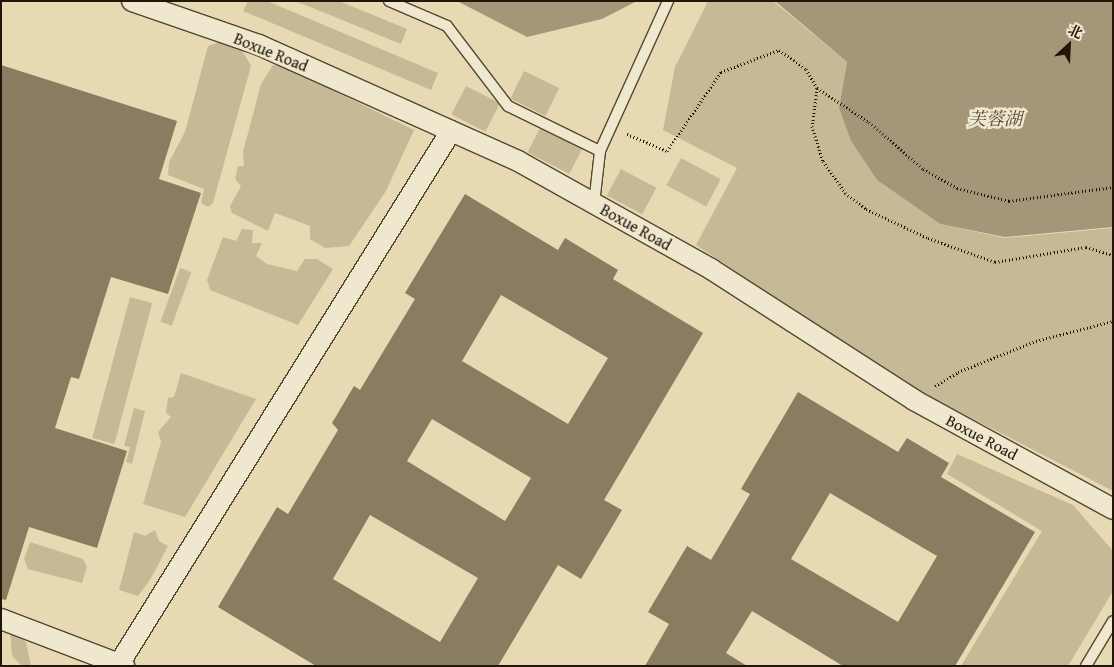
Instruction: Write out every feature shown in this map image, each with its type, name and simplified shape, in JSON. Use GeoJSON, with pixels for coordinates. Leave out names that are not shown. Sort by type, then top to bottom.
{"type":"FeatureCollection","features":[{"type":"Feature","properties":{"kind":"street","name":"Boxue Road"},"geometry":{"type":"LineString","coordinates":[[132,1],[259,45],[518,161],[712,269],[914,400],[1113,509]]}},
{"type":"Feature","properties":{"kind":"street"},"geometry":{"type":"LineString","coordinates":[[1,619],[84,658],[122,665],[451,131]]}},
{"type":"Feature","properties":{"kind":"lane"},"geometry":{"type":"LineString","coordinates":[[389,1],[447,26],[508,106],[600,150]]}},
{"type":"Feature","properties":{"kind":"lane"},"geometry":{"type":"LineString","coordinates":[[594,204],[600,150],[668,1]]}},
{"type":"Feature","properties":{"kind":"lane"},"geometry":{"type":"LineString","coordinates":[[1086,666],[1113,621]]}},
{"type":"Feature","properties":{"kind":"path"},"geometry":{"type":"LineString","coordinates":[[610,127],[666,151],[721,72],[779,50],[806,69],[816,88],[869,122],[923,169],[975,194],[1009,201],[1113,186]]}},
{"type":"Feature","properties":{"kind":"path"},"geometry":{"type":"LineString","coordinates":[[816,88],[812,126],[823,161],[845,193],[866,209],[928,238],[996,262],[1086,247],[1113,255]]}},
{"type":"Feature","properties":{"kind":"path"},"geometry":{"type":"LineString","coordinates":[[914,400],[958,372],[1027,344],[1113,321]]}},
{"type":"Feature","properties":{"kind":"shaded area"},"geometry":{"type":"Polygon","coordinates":[[[248,1],[267,1],[438,73],[431,90],[243,11],[248,1]]]}},
{"type":"Feature","properties":{"kind":"shaded area"},"geometry":{"type":"Polygon","coordinates":[[[339,1],[407,29],[401,44],[298,2],[339,1]]]}},
{"type":"Feature","properties":{"kind":"shaded area"},"geometry":{"type":"Polygon","coordinates":[[[708,1],[773,1],[847,62],[839,108],[851,141],[877,180],[940,224],[1005,238],[1113,228],[1113,491],[911,387],[696,245],[737,168],[663,130],[675,67],[708,1]]]}},
{"type":"Feature","properties":{"kind":"shaded area"},"geometry":{"type":"Polygon","coordinates":[[[220,42],[241,48],[251,66],[213,203],[208,207],[201,203],[204,189],[168,175],[169,162],[185,132],[208,46],[220,42]]]}},
{"type":"Feature","properties":{"kind":"shaded area"},"geometry":{"type":"Polygon","coordinates":[[[273,65],[283,66],[414,130],[386,191],[349,246],[325,248],[310,239],[310,226],[275,213],[268,231],[232,213],[230,206],[241,186],[235,179],[238,166],[244,166],[243,152],[261,84],[273,65]]]}},
{"type":"Feature","properties":{"kind":"shaded area"},"geometry":{"type":"Polygon","coordinates":[[[524,71],[559,88],[545,116],[510,99],[524,71]]]}},
{"type":"Feature","properties":{"kind":"shaded area"},"geometry":{"type":"Polygon","coordinates":[[[466,86],[500,103],[485,132],[451,115],[466,86]]]}},
{"type":"Feature","properties":{"kind":"shaded area"},"geometry":{"type":"Polygon","coordinates":[[[542,124],[584,145],[569,174],[527,153],[542,124]]]}},
{"type":"Feature","properties":{"kind":"shaded area"},"geometry":{"type":"Polygon","coordinates":[[[681,158],[721,179],[706,206],[666,185],[681,158]]]}},
{"type":"Feature","properties":{"kind":"shaded area"},"geometry":{"type":"Polygon","coordinates":[[[621,169],[656,188],[642,214],[607,195],[621,169]]]}},
{"type":"Feature","properties":{"kind":"shaded area"},"geometry":{"type":"Polygon","coordinates":[[[242,229],[253,230],[252,243],[262,243],[256,256],[267,264],[297,271],[305,259],[317,259],[333,269],[298,325],[210,290],[207,280],[223,237],[236,241],[242,229]]]}},
{"type":"Feature","properties":{"kind":"shaded area"},"geometry":{"type":"Polygon","coordinates":[[[180,268],[191,272],[172,326],[161,322],[180,268]]]}},
{"type":"Feature","properties":{"kind":"shaded area"},"geometry":{"type":"Polygon","coordinates":[[[130,297],[152,303],[114,444],[92,438],[130,297]]]}},
{"type":"Feature","properties":{"kind":"shaded area"},"geometry":{"type":"Polygon","coordinates":[[[181,373],[256,399],[185,517],[143,504],[161,442],[158,432],[171,417],[166,413],[168,398],[174,397],[181,373]]]}},
{"type":"Feature","properties":{"kind":"shaded area"},"geometry":{"type":"Polygon","coordinates":[[[134,408],[145,411],[132,464],[126,462],[130,447],[124,446],[134,408]]]}},
{"type":"Feature","properties":{"kind":"shaded area"},"geometry":{"type":"Polygon","coordinates":[[[957,454],[1073,505],[1113,551],[1113,591],[1068,666],[961,666],[1042,531],[947,474],[957,454]]]}},
{"type":"Feature","properties":{"kind":"shaded area"},"geometry":{"type":"Polygon","coordinates":[[[155,530],[159,541],[168,546],[150,580],[138,596],[119,590],[134,532],[145,536],[155,530]]]}},
{"type":"Feature","properties":{"kind":"shaded area"},"geometry":{"type":"Polygon","coordinates":[[[30,542],[83,559],[87,567],[82,583],[28,569],[24,559],[30,542]]]}},
{"type":"Feature","properties":{"kind":"shaded area"},"geometry":{"type":"Polygon","coordinates":[[[10,630],[26,642],[31,666],[21,665],[12,656],[10,630]]]}},
{"type":"Feature","properties":{"kind":"water"},"geometry":{"type":"Polygon","coordinates":[[[457,1],[637,1],[602,19],[527,37],[457,1]]]}},
{"type":"Feature","properties":{"kind":"water","name":"芙蓉湖"},"geometry":{"type":"Polygon","coordinates":[[[775,1],[1113,1],[1113,227],[1005,237],[940,224],[877,180],[851,141],[839,108],[847,62],[775,1]]]}},
{"type":"Feature","properties":{"kind":"building"},"geometry":{"type":"Polygon","coordinates":[[[1,65],[177,121],[159,179],[201,193],[168,294],[111,277],[79,379],[71,377],[55,428],[127,451],[97,548],[29,527],[6,600],[1,599],[1,65]]]}},
{"type":"Feature","properties":{"kind":"building"},"geometry":{"type":"Polygon","coordinates":[[[465,194],[558,250],[565,238],[618,270],[613,279],[703,333],[604,500],[622,510],[581,579],[558,565],[498,666],[316,666],[218,607],[277,507],[288,514],[338,430],[332,423],[354,386],[360,390],[415,299],[405,293],[465,194]],[[501,295],[462,361],[568,424],[608,358],[501,295]],[[432,419],[407,461],[505,521],[531,478],[432,419]],[[370,515],[333,579],[440,642],[478,578],[370,515]]]}},
{"type":"Feature","properties":{"kind":"building"},"geometry":{"type":"Polygon","coordinates":[[[798,392],[898,452],[907,438],[949,463],[941,477],[1035,532],[955,666],[843,666],[752,611],[726,653],[747,666],[645,666],[669,624],[648,612],[687,546],[711,560],[750,494],[741,489],[798,392]],[[830,493],[791,559],[898,622],[937,556],[830,493]]]}}]}
